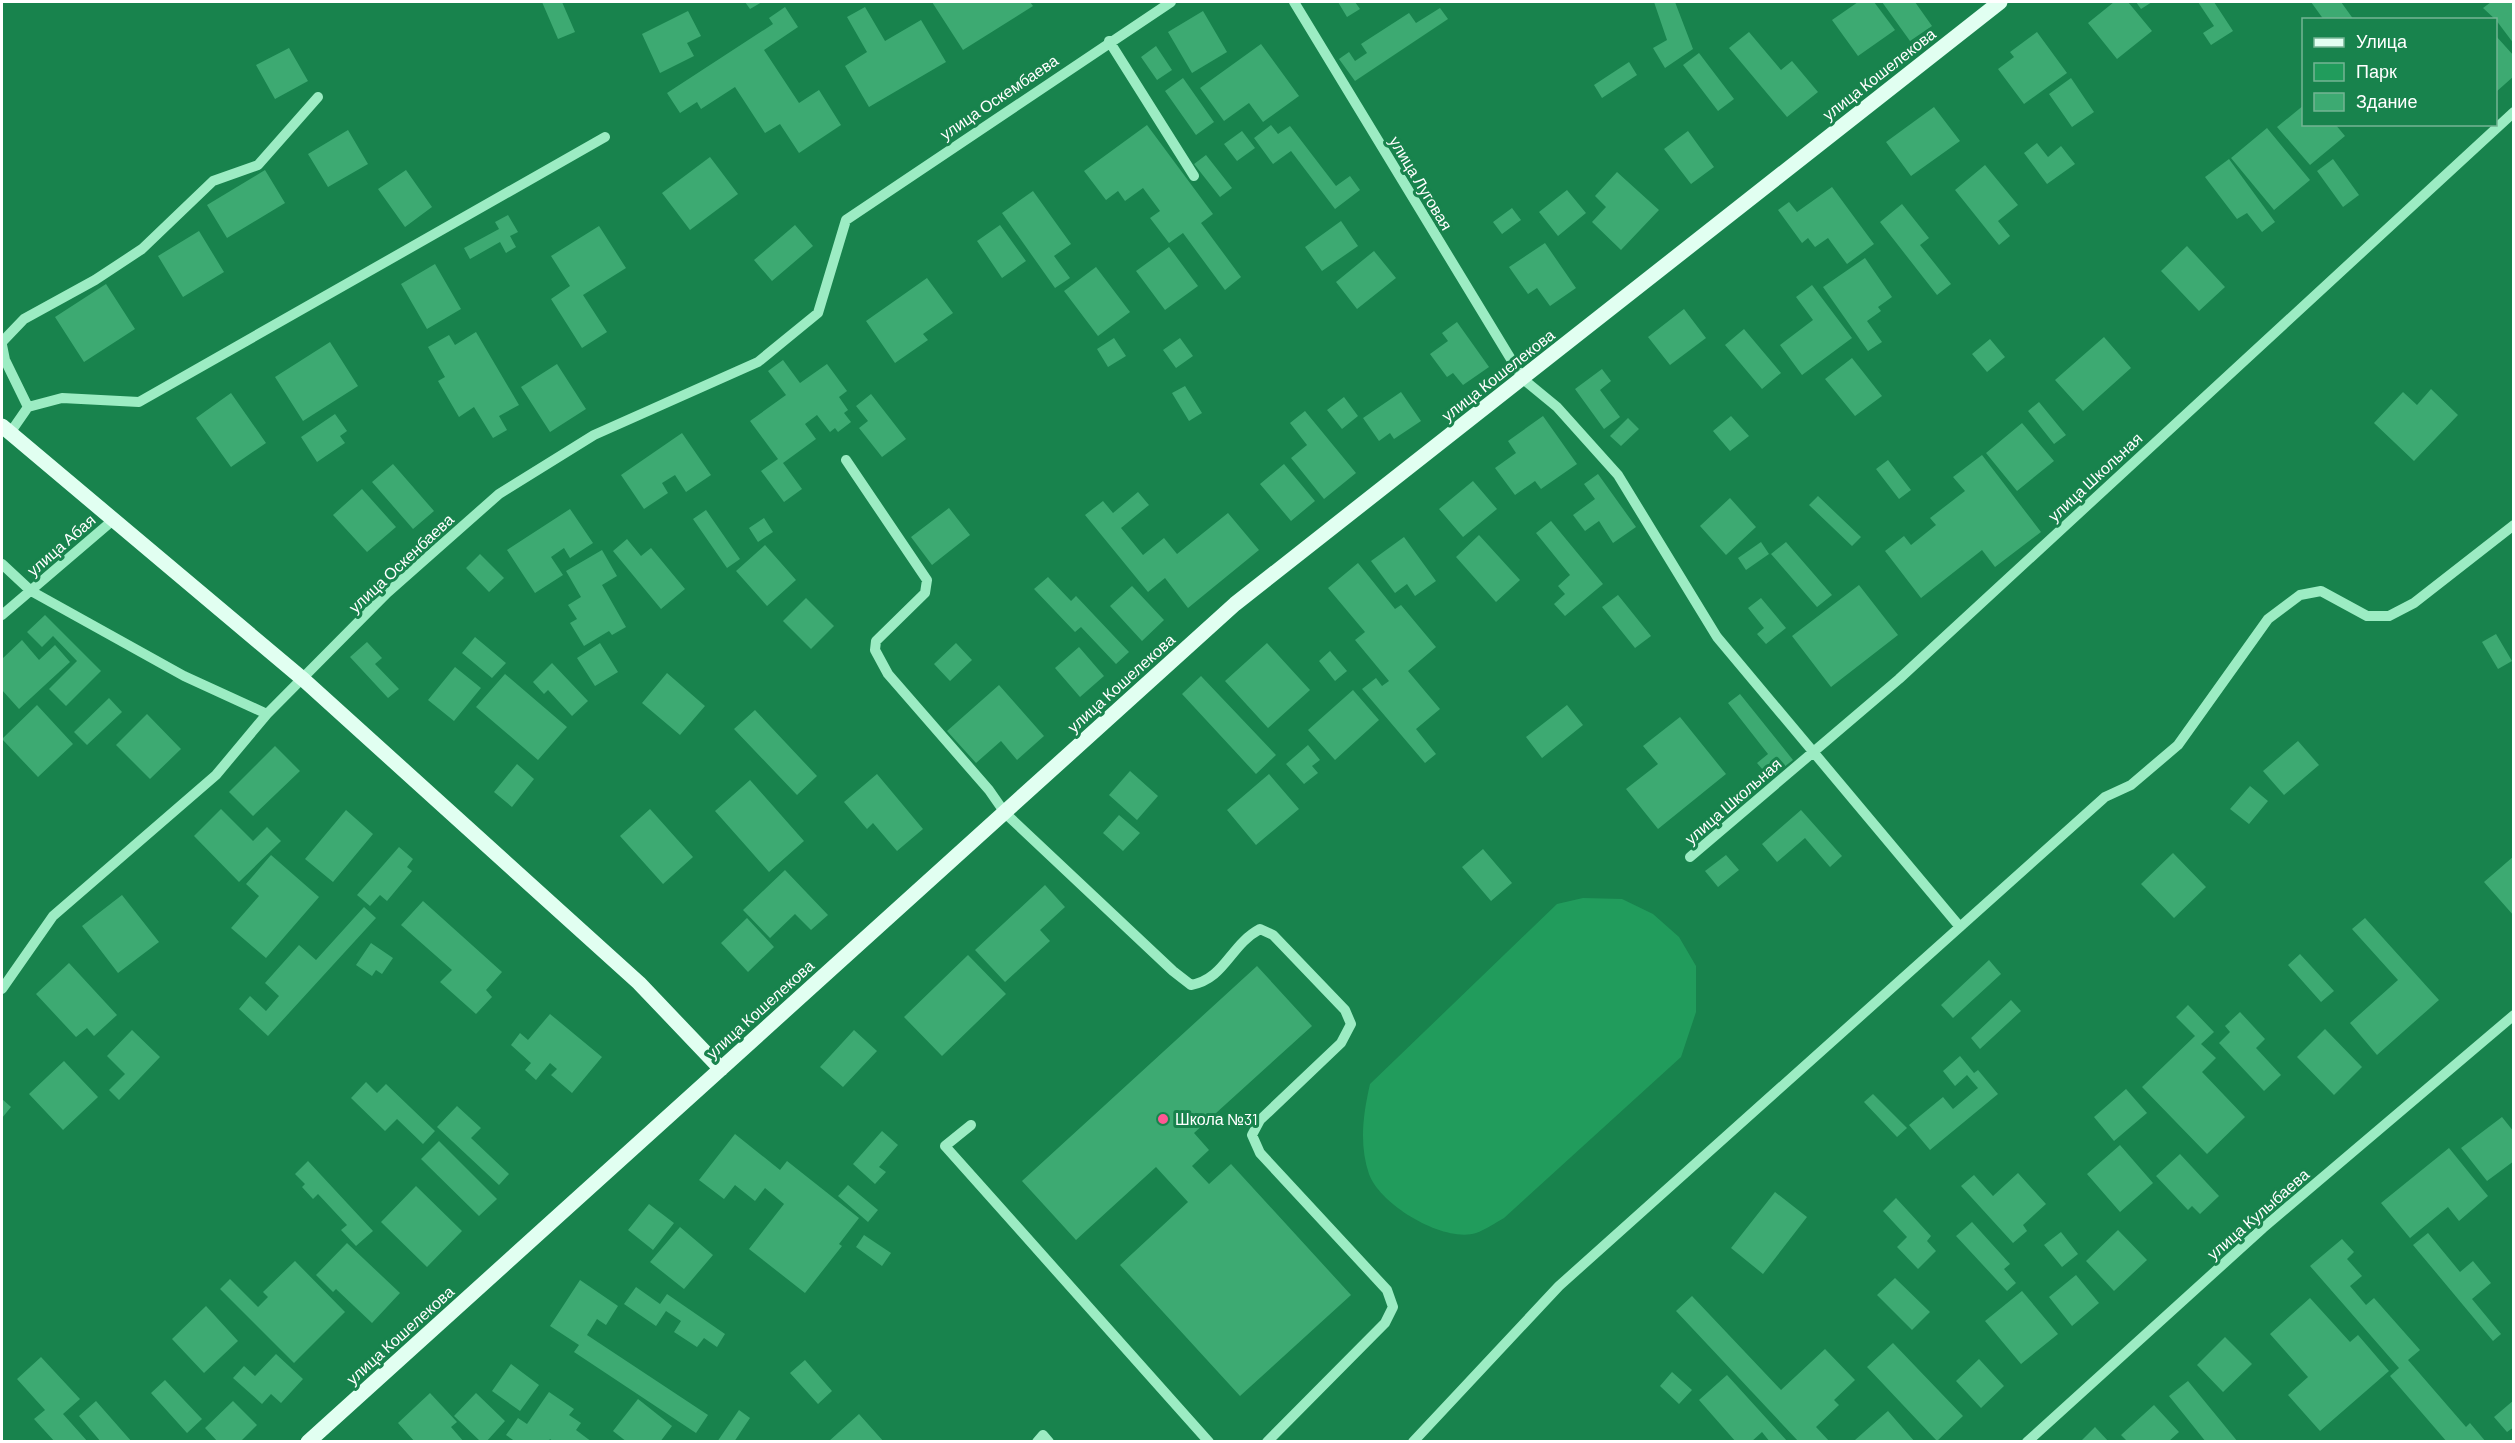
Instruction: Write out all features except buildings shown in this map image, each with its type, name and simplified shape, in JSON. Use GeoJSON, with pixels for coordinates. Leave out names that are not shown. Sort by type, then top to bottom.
{"type":"FeatureCollection","features":[{"type":"Feature","properties":{"kind":"main road","name":"улица Кошелекова"},"geometry":{"type":"LineString","coordinates":[[308,1442],[1235,604],[2000,2]]}},
{"type":"Feature","properties":{"kind":"main road"},"geometry":{"type":"LineString","coordinates":[[5,430],[304,680],[639,983],[722,1069]]}},
{"type":"Feature","properties":{"kind":"street","name":"улица Оскембаева"},"geometry":{"type":"LineString","coordinates":[[846,220],[1109,40],[1171,2]]}},
{"type":"Feature","properties":{"kind":"street","name":"улица Луговая"},"geometry":{"type":"LineString","coordinates":[[1294,2],[1523,379],[1557,407],[1618,475],[1717,636],[1960,927]]}},
{"type":"Feature","properties":{"kind":"street"},"geometry":{"type":"LineString","coordinates":[[1109,40],[1194,176]]}},
{"type":"Feature","properties":{"kind":"street"},"geometry":{"type":"LineString","coordinates":[[28,407],[5,360],[2,344],[24,319],[94,280],[142,249],[213,182],[258,165],[318,97]]}},
{"type":"Feature","properties":{"kind":"street","name":"улица Школьная"},"geometry":{"type":"LineString","coordinates":[[1690,857],[1899,679],[2514,112]]}},
{"type":"Feature","properties":{"kind":"street"},"geometry":{"type":"LineString","coordinates":[[5,430],[28,407],[62,398],[139,402],[605,136]]}},
{"type":"Feature","properties":{"kind":"street","name":"улица Оскенбаева"},"geometry":{"type":"LineString","coordinates":[[2,989],[53,916],[216,775],[267,714],[304,680],[387,593],[499,494],[594,435],[758,362],[818,313],[846,220]]}},
{"type":"Feature","properties":{"kind":"street"},"geometry":{"type":"LineString","coordinates":[[846,460],[927,580],[925,593],[876,641],[875,650],[888,674],[989,790],[1005,813],[1173,971],[1191,985],[1208,982],[1248,935],[1260,929],[1273,935],[1345,1010],[1351,1024],[1341,1043],[1260,1120],[1252,1135],[1260,1153],[1387,1290],[1393,1307],[1385,1323],[1267,1442]]}},
{"type":"Feature","properties":{"kind":"street","name":"улица Абая"},"geometry":{"type":"LineString","coordinates":[[2,615],[112,520]]}},
{"type":"Feature","properties":{"kind":"street"},"geometry":{"type":"LineString","coordinates":[[1413,1442],[1559,1286],[2106,797],[2131,784],[2178,745],[2268,619],[2300,595],[2321,591],[2367,616],[2389,616],[2414,603],[2514,525]]}},
{"type":"Feature","properties":{"kind":"street"},"geometry":{"type":"LineString","coordinates":[[2,564],[31,591],[184,676],[267,714]]}},
{"type":"Feature","properties":{"kind":"street","name":"улица Кулыбаева"},"geometry":{"type":"LineString","coordinates":[[2027,1442],[2263,1228],[2514,1015]]}},
{"type":"Feature","properties":{"kind":"street"},"geometry":{"type":"LineString","coordinates":[[971,1125],[945,1146],[1209,1442]]}},
{"type":"Feature","properties":{"kind":"green space"},"geometry":{"type":"Polygon","coordinates":[[[1583,898],[1622,899],[1653,914],[1679,937],[1696,966],[1696,1012],[1681,1057],[1504,1218],[1479,1232],[1463,1235],[1431,1227],[1399,1209],[1386,1198],[1375,1186],[1369,1174],[1364,1152],[1363,1129],[1370,1084],[1557,904],[1583,898]]]}},
{"type":"Feature","properties":{"kind":"place","name":"Школа №31"},"geometry":{"type":"Point","coordinates":[1163,1119]}}]}
